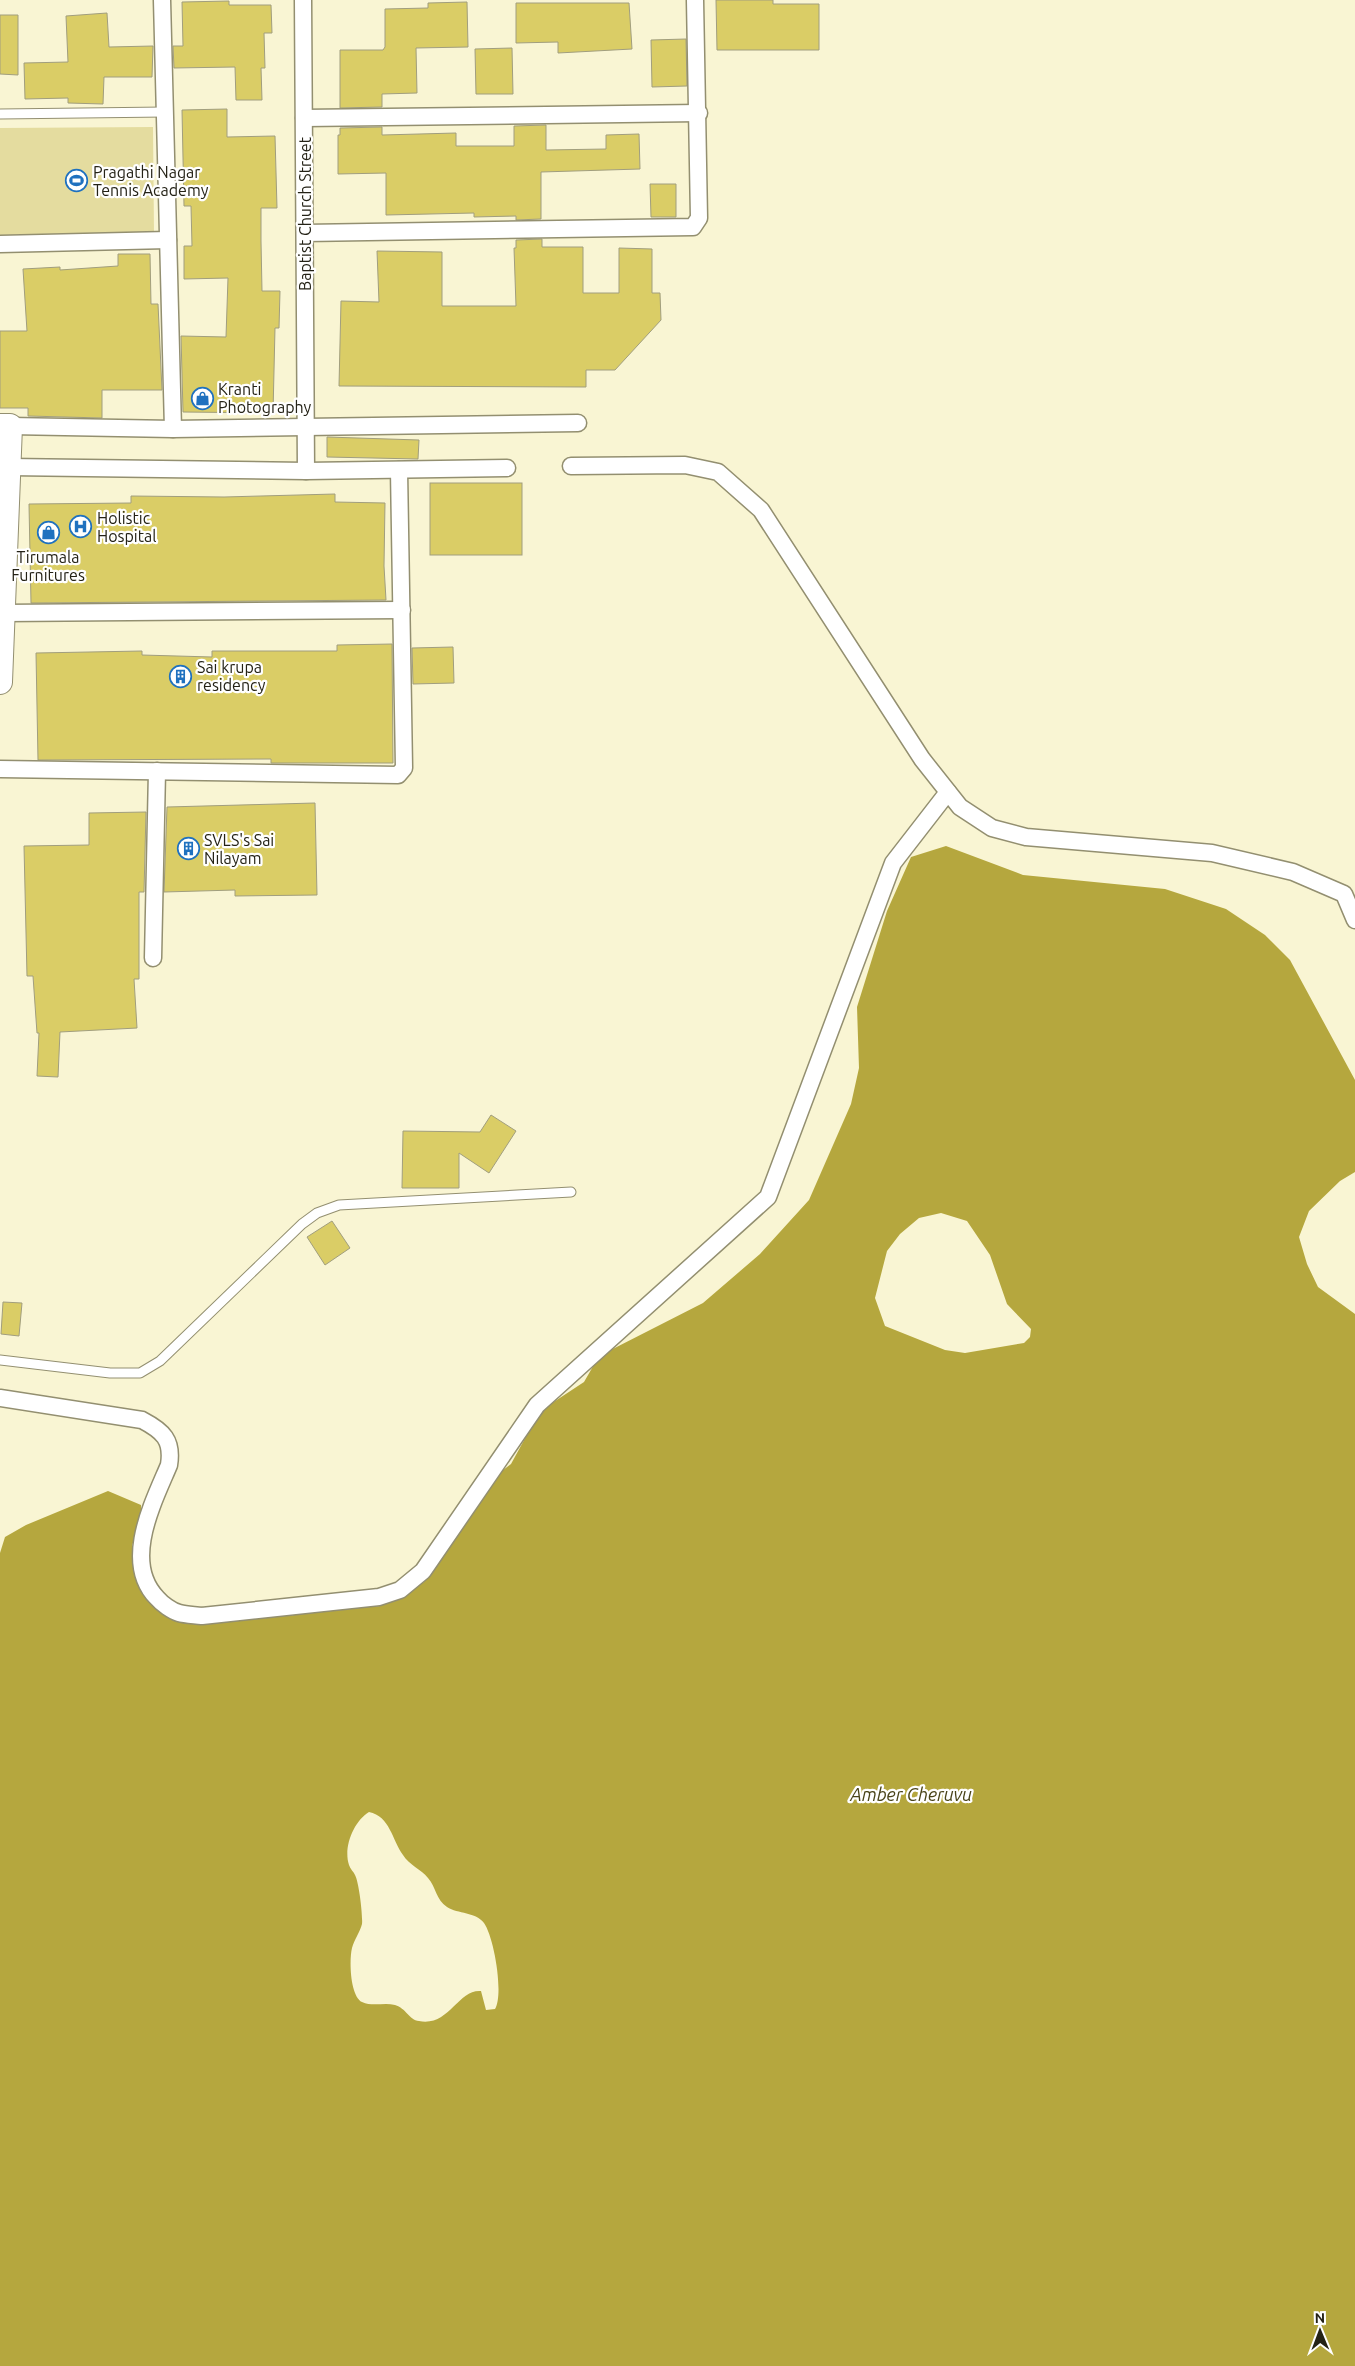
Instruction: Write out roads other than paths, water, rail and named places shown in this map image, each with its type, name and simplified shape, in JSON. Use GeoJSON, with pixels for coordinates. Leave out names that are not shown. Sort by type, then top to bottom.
{"type":"FeatureCollection","features":[{"type":"Feature","properties":{"kind":"main road"},"geometry":{"type":"LineString","coordinates":[[0,682],[3,613],[5,426]]}},
{"type":"Feature","properties":{"kind":"street"},"geometry":{"type":"LineString","coordinates":[[162,0],[174,429]]}},
{"type":"Feature","properties":{"kind":"street","name":"Baptist Church Street"},"geometry":{"type":"LineString","coordinates":[[303,0],[306,471]]}},
{"type":"Feature","properties":{"kind":"street"},"geometry":{"type":"LineString","coordinates":[[305,233],[693,227],[699,218],[699,113],[695,0]]}},
{"type":"Feature","properties":{"kind":"street"},"geometry":{"type":"LineString","coordinates":[[304,118],[699,113]]}},
{"type":"Feature","properties":{"kind":"street"},"geometry":{"type":"LineString","coordinates":[[0,244],[168,240]]}},
{"type":"Feature","properties":{"kind":"street"},"geometry":{"type":"LineString","coordinates":[[5,426],[174,429],[578,424]]}},
{"type":"Feature","properties":{"kind":"street"},"geometry":{"type":"LineString","coordinates":[[571,466],[684,465],[718,472],[761,510],[922,759],[960,807],[992,828],[1026,837],[1212,853],[1294,872],[1344,894],[1355,920]]}},
{"type":"Feature","properties":{"kind":"street"},"geometry":{"type":"LineString","coordinates":[[5,467],[306,471],[507,468]]}},
{"type":"Feature","properties":{"kind":"street"},"geometry":{"type":"LineString","coordinates":[[0,769],[398,775],[404,768],[399,470]]}},
{"type":"Feature","properties":{"kind":"street"},"geometry":{"type":"LineString","coordinates":[[3,613],[402,610]]}},
{"type":"Feature","properties":{"kind":"street"},"geometry":{"type":"LineString","coordinates":[[153,958],[158,772]]}},
{"type":"Feature","properties":{"kind":"street"},"geometry":{"type":"LineString","coordinates":[[0,1398],[142,1420],[155,1427],[168,1440],[170,1455],[168,1465],[144,1528],[142,1567],[148,1589],[161,1602],[178,1613],[212,1615],[379,1597],[400,1590],[423,1571],[537,1405],[768,1197],[893,864],[948,792]]}},
{"type":"Feature","properties":{"kind":"lane"},"geometry":{"type":"LineString","coordinates":[[0,114],[165,112]]}},
{"type":"Feature","properties":{"kind":"lane"},"geometry":{"type":"LineString","coordinates":[[0,1360],[110,1374],[140,1373],[160,1361],[302,1224],[317,1214],[339,1205],[571,1192]]}},
{"type":"Feature","properties":{"kind":"water","name":"Amber Cheruvu"},"geometry":{"type":"Polygon","coordinates":[[[946,846],[1023,875],[1165,889],[1226,909],[1265,935],[1290,960],[1355,1080],[1355,1172],[1340,1181],[1309,1211],[1299,1237],[1307,1264],[1318,1287],[1355,1314],[1355,2366],[0,2366],[0,1553],[5,1537],[26,1525],[108,1491],[141,1505],[141,1517],[132,1546],[145,1597],[161,1608],[290,1616],[304,1612],[380,1606],[424,1582],[490,1480],[511,1464],[540,1411],[584,1382],[599,1356],[703,1303],[760,1254],[809,1200],[851,1104],[859,1068],[857,1007],[887,911],[911,857],[946,846]],[[941,1213],[919,1218],[900,1234],[887,1251],[875,1298],[885,1326],[945,1350],[965,1353],[1024,1343],[1030,1337],[1031,1329],[1007,1304],[990,1255],[967,1221],[941,1213]],[[369,1812],[354,1828],[347,1850],[349,1865],[358,1884],[362,1914],[362,1924],[351,1954],[351,1977],[358,1998],[366,2003],[395,2005],[413,2019],[419,2021],[438,2019],[473,1992],[481,1991],[486,2010],[495,2009],[498,2002],[497,1966],[488,1930],[484,1923],[481,1919],[451,1909],[443,1904],[428,1878],[408,1862],[403,1855],[390,1829],[382,1818],[369,1812]]]}},
{"type":"Feature","properties":{"kind":"place","name":"Pragathi Nagar Tennis Academy"},"geometry":{"type":"Point","coordinates":[77,181]}},
{"type":"Feature","properties":{"kind":"place","name":"Kranti Photography"},"geometry":{"type":"Point","coordinates":[202,398]}},
{"type":"Feature","properties":{"kind":"place","name":"Holistic Hospital"},"geometry":{"type":"Point","coordinates":[81,527]}},
{"type":"Feature","properties":{"kind":"place","name":"Tirumala Furnitures"},"geometry":{"type":"Point","coordinates":[48,533]}},
{"type":"Feature","properties":{"kind":"place","name":"Sai krupa residency"},"geometry":{"type":"Point","coordinates":[181,676]}},
{"type":"Feature","properties":{"kind":"place","name":"SVLS's Sai Nilayam"},"geometry":{"type":"Point","coordinates":[188,849]}}]}
